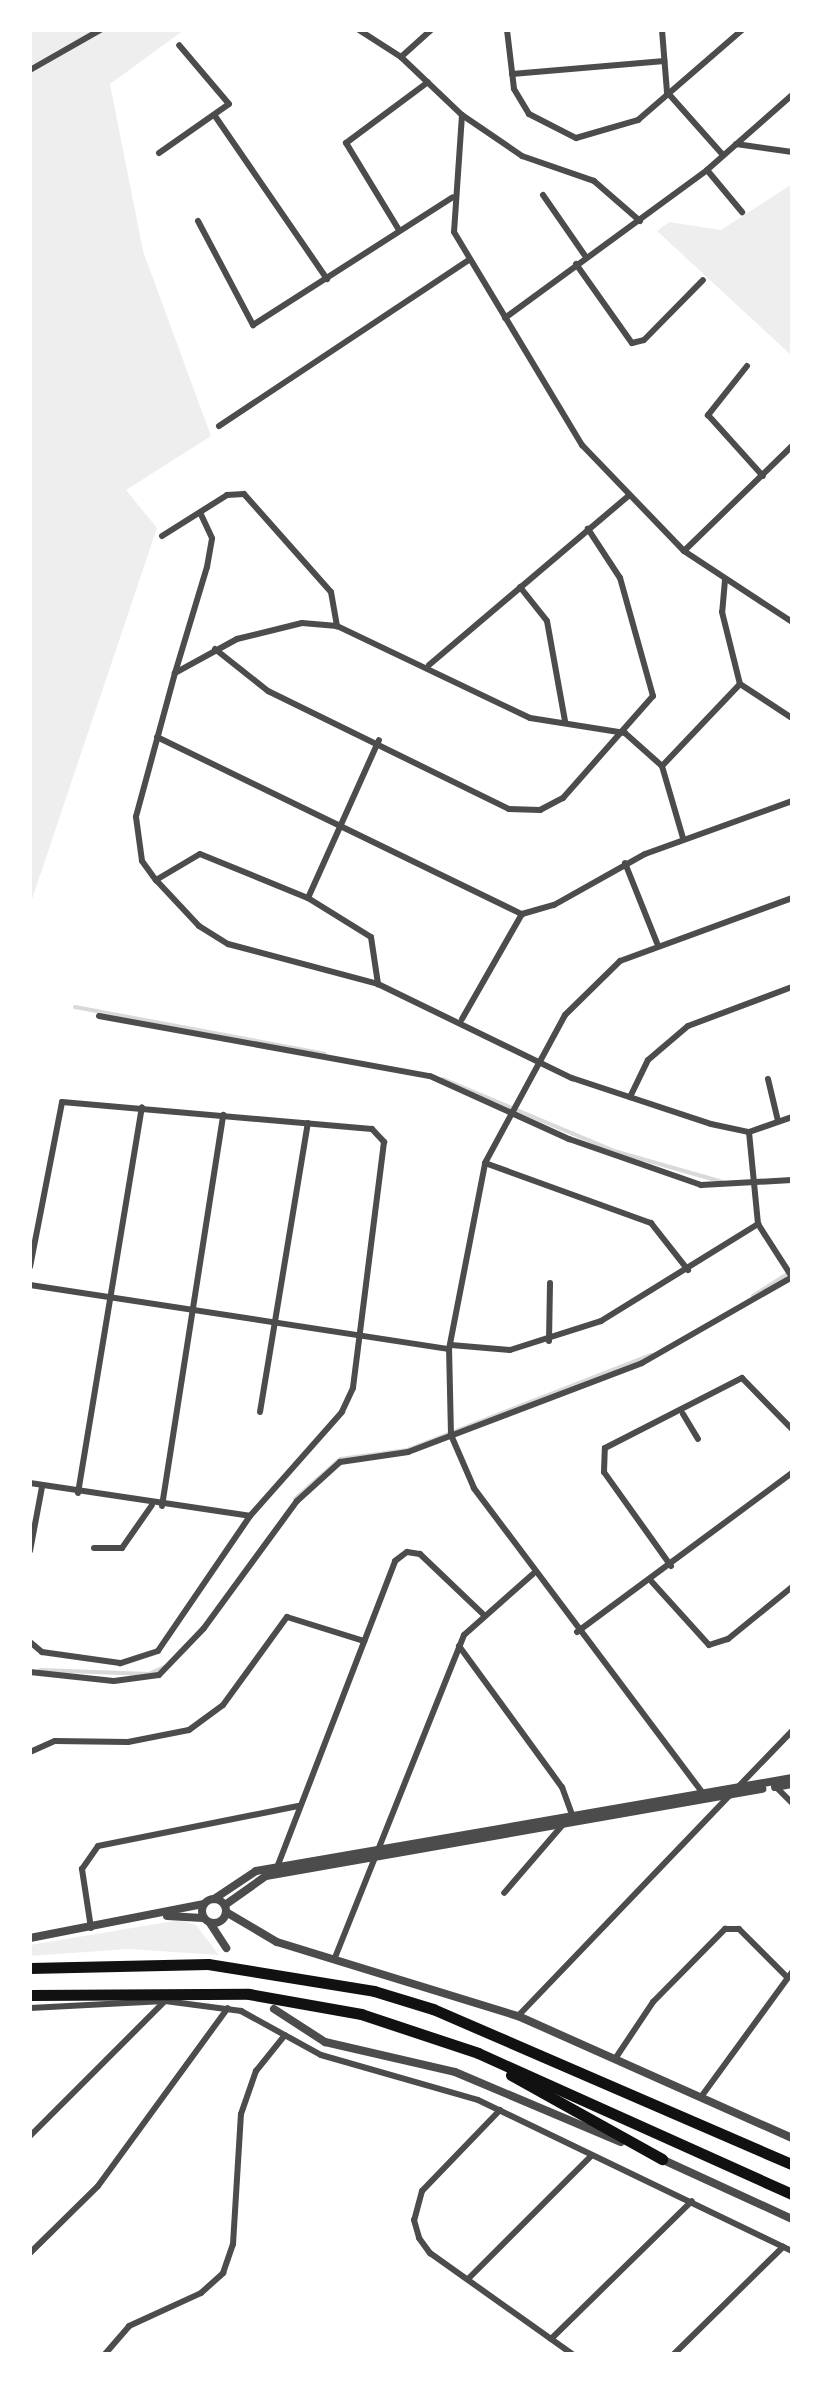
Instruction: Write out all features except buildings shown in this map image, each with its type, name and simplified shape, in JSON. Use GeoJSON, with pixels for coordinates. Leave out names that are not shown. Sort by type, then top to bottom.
{"type":"FeatureCollection","features":[{"type":"Feature","properties":{"kind":"highway"},"geometry":{"type":"LineString","coordinates":[[30,1968],[208,1964],[374,1991],[433,2009],[792,2164]]}},
{"type":"Feature","properties":{"kind":"highway"},"geometry":{"type":"LineString","coordinates":[[30,1995],[249,1994],[428,2035],[792,2194]]}},
{"type":"Feature","properties":{"kind":"highway"},"geometry":{"type":"LineString","coordinates":[[428,2035],[592,2115],[662,2159]]}},
{"type":"Feature","properties":{"kind":"street"},"geometry":{"type":"LineString","coordinates":[[30,70],[100,30]]}},
{"type":"Feature","properties":{"kind":"street"},"geometry":{"type":"LineString","coordinates":[[359,30],[401,57],[462,115],[522,156],[594,181],[640,221]]}},
{"type":"Feature","properties":{"kind":"street"},"geometry":{"type":"LineString","coordinates":[[401,57],[431,30]]}},
{"type":"Feature","properties":{"kind":"street"},"geometry":{"type":"LineString","coordinates":[[507,30],[512,74],[529,114],[576,138],[638,120],[742,30]]}},
{"type":"Feature","properties":{"kind":"street"},"geometry":{"type":"LineString","coordinates":[[662,30],[667,92],[722,154]]}},
{"type":"Feature","properties":{"kind":"street"},"geometry":{"type":"LineString","coordinates":[[159,153],[215,116],[229,101],[179,45]]}},
{"type":"Feature","properties":{"kind":"street"},"geometry":{"type":"LineString","coordinates":[[512,74],[664,61]]}},
{"type":"Feature","properties":{"kind":"street"},"geometry":{"type":"LineString","coordinates":[[399,230],[346,143],[428,82]]}},
{"type":"Feature","properties":{"kind":"street"},"geometry":{"type":"LineString","coordinates":[[505,318],[707,170],[792,95]]}},
{"type":"Feature","properties":{"kind":"street"},"geometry":{"type":"LineString","coordinates":[[462,115],[453,197],[454,232],[467,261],[582,445],[684,551],[792,622]]}},
{"type":"Feature","properties":{"kind":"street"},"geometry":{"type":"LineString","coordinates":[[215,116],[327,279]]}},
{"type":"Feature","properties":{"kind":"street"},"geometry":{"type":"LineString","coordinates":[[736,144],[792,152]]}},
{"type":"Feature","properties":{"kind":"street"},"geometry":{"type":"LineString","coordinates":[[707,170],[742,212]]}},
{"type":"Feature","properties":{"kind":"street"},"geometry":{"type":"LineString","coordinates":[[543,195],[586,257]]}},
{"type":"Feature","properties":{"kind":"street"},"geometry":{"type":"LineString","coordinates":[[198,221],[249,323],[327,279],[453,197]]}},
{"type":"Feature","properties":{"kind":"street"},"geometry":{"type":"LineString","coordinates":[[219,426],[467,261]]}},
{"type":"Feature","properties":{"kind":"street"},"geometry":{"type":"LineString","coordinates":[[576,264],[632,343],[644,340],[703,280]]}},
{"type":"Feature","properties":{"kind":"street"},"geometry":{"type":"LineString","coordinates":[[747,366],[708,415],[763,476]]}},
{"type":"Feature","properties":{"kind":"street"},"geometry":{"type":"LineString","coordinates":[[684,551],[792,446]]}},
{"type":"Feature","properties":{"kind":"street"},"geometry":{"type":"LineString","coordinates":[[162,536],[233,492],[250,498],[331,592],[337,626]]}},
{"type":"Feature","properties":{"kind":"street"},"geometry":{"type":"LineString","coordinates":[[429,665],[628,496]]}},
{"type":"Feature","properties":{"kind":"street"},"geometry":{"type":"LineString","coordinates":[[201,514],[212,538],[207,567],[136,817],[142,861],[199,926],[228,944],[378,984],[462,1019],[534,1063],[630,1097],[749,1132],[792,1117]]}},
{"type":"Feature","properties":{"kind":"street"},"geometry":{"type":"LineString","coordinates":[[215,649],[255,684],[379,740],[509,809],[527,811],[563,798],[649,708],[652,689],[620,578],[588,529]]}},
{"type":"Feature","properties":{"kind":"street"},"geometry":{"type":"LineString","coordinates":[[725,580],[722,612],[740,684],[792,718]]}},
{"type":"Feature","properties":{"kind":"street"},"geometry":{"type":"LineString","coordinates":[[520,587],[547,621],[565,721]]}},
{"type":"Feature","properties":{"kind":"street"},"geometry":{"type":"LineString","coordinates":[[175,673],[215,649],[279,625],[337,626],[429,665],[516,713],[625,733],[662,766],[683,838]]}},
{"type":"Feature","properties":{"kind":"street"},"geometry":{"type":"LineString","coordinates":[[662,766],[740,684]]}},
{"type":"Feature","properties":{"kind":"street"},"geometry":{"type":"LineString","coordinates":[[157,737],[341,822],[522,914],[554,905],[625,863],[683,838],[792,801]]}},
{"type":"Feature","properties":{"kind":"street"},"geometry":{"type":"LineString","coordinates":[[308,898],[379,740]]}},
{"type":"Feature","properties":{"kind":"street"},"geometry":{"type":"LineString","coordinates":[[156,880],[190,855],[212,855],[308,898],[371,937],[378,984]]}},
{"type":"Feature","properties":{"kind":"street"},"geometry":{"type":"LineString","coordinates":[[625,863],[657,943]]}},
{"type":"Feature","properties":{"kind":"street"},"geometry":{"type":"LineString","coordinates":[[705,1796],[533,1574],[474,1488],[451,1435],[450,1347],[485,1163],[534,1063],[591,985],[657,943],[792,898]]}},
{"type":"Feature","properties":{"kind":"street"},"geometry":{"type":"LineString","coordinates":[[462,1019],[522,914]]}},
{"type":"Feature","properties":{"kind":"street"},"geometry":{"type":"LineString","coordinates":[[630,1097],[648,1060],[688,1026],[792,987]]}},
{"type":"Feature","properties":{"kind":"street"},"geometry":{"type":"LineString","coordinates":[[99,1016],[430,1076],[510,1112],[675,1177],[755,1188],[792,1180]]}},
{"type":"Feature","properties":{"kind":"street"},"geometry":{"type":"LineString","coordinates":[[768,1079],[778,1121]]}},
{"type":"Feature","properties":{"kind":"street"},"geometry":{"type":"LineString","coordinates":[[30,1267],[58,1105],[142,1107],[372,1129],[384,1142],[360,1340],[342,1412],[250,1516],[166,1642],[145,1658],[89,1659],[42,1652],[30,1642]]}},
{"type":"Feature","properties":{"kind":"street"},"geometry":{"type":"LineString","coordinates":[[78,1493],[142,1107]]}},
{"type":"Feature","properties":{"kind":"street"},"geometry":{"type":"LineString","coordinates":[[162,1506],[223,1115]]}},
{"type":"Feature","properties":{"kind":"street"},"geometry":{"type":"LineString","coordinates":[[260,1412],[308,1123]]}},
{"type":"Feature","properties":{"kind":"street"},"geometry":{"type":"LineString","coordinates":[[30,1672],[114,1681],[159,1675],[319,1477],[349,1458],[408,1452],[642,1363],[792,1277],[758,1224],[749,1132]]}},
{"type":"Feature","properties":{"kind":"street"},"geometry":{"type":"LineString","coordinates":[[485,1163],[651,1223],[688,1270]]}},
{"type":"Feature","properties":{"kind":"street"},"geometry":{"type":"LineString","coordinates":[[30,1285],[360,1340],[510,1350],[549,1341],[601,1321],[758,1224]]}},
{"type":"Feature","properties":{"kind":"street"},"geometry":{"type":"LineString","coordinates":[[549,1341],[550,1283]]}},
{"type":"Feature","properties":{"kind":"street"},"geometry":{"type":"LineString","coordinates":[[671,1566],[600,1459],[611,1444],[683,1414],[742,1378],[792,1429]]}},
{"type":"Feature","properties":{"kind":"street"},"geometry":{"type":"LineString","coordinates":[[683,1414],[698,1439]]}},
{"type":"Feature","properties":{"kind":"street"},"geometry":{"type":"LineString","coordinates":[[577,1632],[652,1582],[792,1473]]}},
{"type":"Feature","properties":{"kind":"street"},"geometry":{"type":"LineString","coordinates":[[30,1483],[152,1505],[250,1516]]}},
{"type":"Feature","properties":{"kind":"street"},"geometry":{"type":"LineString","coordinates":[[30,1551],[42,1487]]}},
{"type":"Feature","properties":{"kind":"street"},"geometry":{"type":"LineString","coordinates":[[94,1548],[122,1548],[152,1505]]}},
{"type":"Feature","properties":{"kind":"street"},"geometry":{"type":"LineString","coordinates":[[276,1871],[298,1806],[395,1561],[407,1552],[420,1554],[482,1613]]}},
{"type":"Feature","properties":{"kind":"street"},"geometry":{"type":"LineString","coordinates":[[334,1960],[459,1646],[482,1613],[533,1574]]}},
{"type":"Feature","properties":{"kind":"street"},"geometry":{"type":"LineString","coordinates":[[652,1582],[709,1645],[728,1639],[792,1587]]}},
{"type":"Feature","properties":{"kind":"street"},"geometry":{"type":"LineString","coordinates":[[30,1752],[55,1741],[128,1742],[189,1730],[223,1705],[287,1617],[364,1641]]}},
{"type":"Feature","properties":{"kind":"street"},"geometry":{"type":"LineString","coordinates":[[459,1646],[562,1787],[572,1818]]}},
{"type":"Feature","properties":{"kind":"street"},"geometry":{"type":"LineString","coordinates":[[518,2016],[792,1731]]}},
{"type":"Feature","properties":{"kind":"street"},"geometry":{"type":"LineString","coordinates":[[30,1938],[162,1915],[203,1904],[214,1899],[235,1879],[378,1850],[730,1794],[792,1778]]}},
{"type":"Feature","properties":{"kind":"street"},"geometry":{"type":"LineString","coordinates":[[774,1784],[792,1803]]}},
{"type":"Feature","properties":{"kind":"street"},"geometry":{"type":"LineString","coordinates":[[705,1796],[738,1787],[792,1784]]}},
{"type":"Feature","properties":{"kind":"street"},"geometry":{"type":"LineString","coordinates":[[91,1928],[82,1869],[98,1846],[298,1806]]}},
{"type":"Feature","properties":{"kind":"street"},"geometry":{"type":"LineString","coordinates":[[162,1915],[207,1920],[225,1909],[252,1881],[276,1871],[372,1859],[572,1818]]}},
{"type":"Feature","properties":{"kind":"street"},"geometry":{"type":"LineString","coordinates":[[504,1893],[572,1818]]}},
{"type":"Feature","properties":{"kind":"street"},"geometry":{"type":"LineString","coordinates":[[214,1899],[256,1933],[518,2016],[792,2138]]}},
{"type":"Feature","properties":{"kind":"street"},"geometry":{"type":"LineString","coordinates":[[203,1904],[207,1920],[226,1948]]}},
{"type":"Feature","properties":{"kind":"street"},"geometry":{"type":"LineString","coordinates":[[615,2059],[653,2002],[725,1929],[739,1929],[790,1975],[701,2097]]}},
{"type":"Feature","properties":{"kind":"street"},"geometry":{"type":"LineString","coordinates":[[30,2008],[165,2001],[228,2008],[321,2055],[429,2082],[500,2110],[792,2251]]}},
{"type":"Feature","properties":{"kind":"street"},"geometry":{"type":"LineString","coordinates":[[30,2136],[165,2001]]}},
{"type":"Feature","properties":{"kind":"street"},"geometry":{"type":"LineString","coordinates":[[30,2253],[116,2164],[228,2008]]}},
{"type":"Feature","properties":{"kind":"street"},"geometry":{"type":"LineString","coordinates":[[274,2009],[325,2042],[455,2072],[662,2159],[792,2219]]}},
{"type":"Feature","properties":{"kind":"street"},"geometry":{"type":"LineString","coordinates":[[105,2354],[129,2326],[201,2293],[223,2273],[233,2244],[241,2114],[256,2071],[285,2035]]}},
{"type":"Feature","properties":{"kind":"street"},"geometry":{"type":"LineString","coordinates":[[500,2110],[415,2204],[419,2238],[430,2253],[572,2354]]}},
{"type":"Feature","properties":{"kind":"street"},"geometry":{"type":"LineString","coordinates":[[468,2279],[592,2155]]}},
{"type":"Feature","properties":{"kind":"street"},"geometry":{"type":"LineString","coordinates":[[551,2339],[692,2201]]}},
{"type":"Feature","properties":{"kind":"street"},"geometry":{"type":"LineString","coordinates":[[674,2354],[783,2247]]}},
{"type":"Feature","properties":{"kind":"shaded area"},"geometry":{"type":"Polygon","coordinates":[[[30,30],[184,30],[110,84],[143,251],[211,436],[126,490],[157,528],[30,905],[30,30]]]}},
{"type":"Feature","properties":{"kind":"shaded area"},"geometry":{"type":"Polygon","coordinates":[[[792,184],[792,356],[657,231],[669,222],[721,230],[792,184]]]}},
{"type":"Feature","properties":{"kind":"shaded area"},"geometry":{"type":"Polygon","coordinates":[[[180,1920],[196,1925],[219,1955],[128,1949],[30,1956],[30,1945],[180,1920]]]}},
{"type":"Feature","properties":{"kind":"waterway"},"geometry":{"type":"LineString","coordinates":[[75,1007],[325,1054]]}},
{"type":"Feature","properties":{"kind":"waterway"},"geometry":{"type":"LineString","coordinates":[[443,1079],[614,1151],[723,1182]]}},
{"type":"Feature","properties":{"kind":"waterway"},"geometry":{"type":"LineString","coordinates":[[753,1296],[792,1271]]}},
{"type":"Feature","properties":{"kind":"waterway"},"geometry":{"type":"LineString","coordinates":[[295,1499],[340,1459],[407,1450],[651,1355]]}},
{"type":"Feature","properties":{"kind":"waterway"},"geometry":{"type":"LineString","coordinates":[[40,1670],[149,1674],[166,1666]]}}]}
